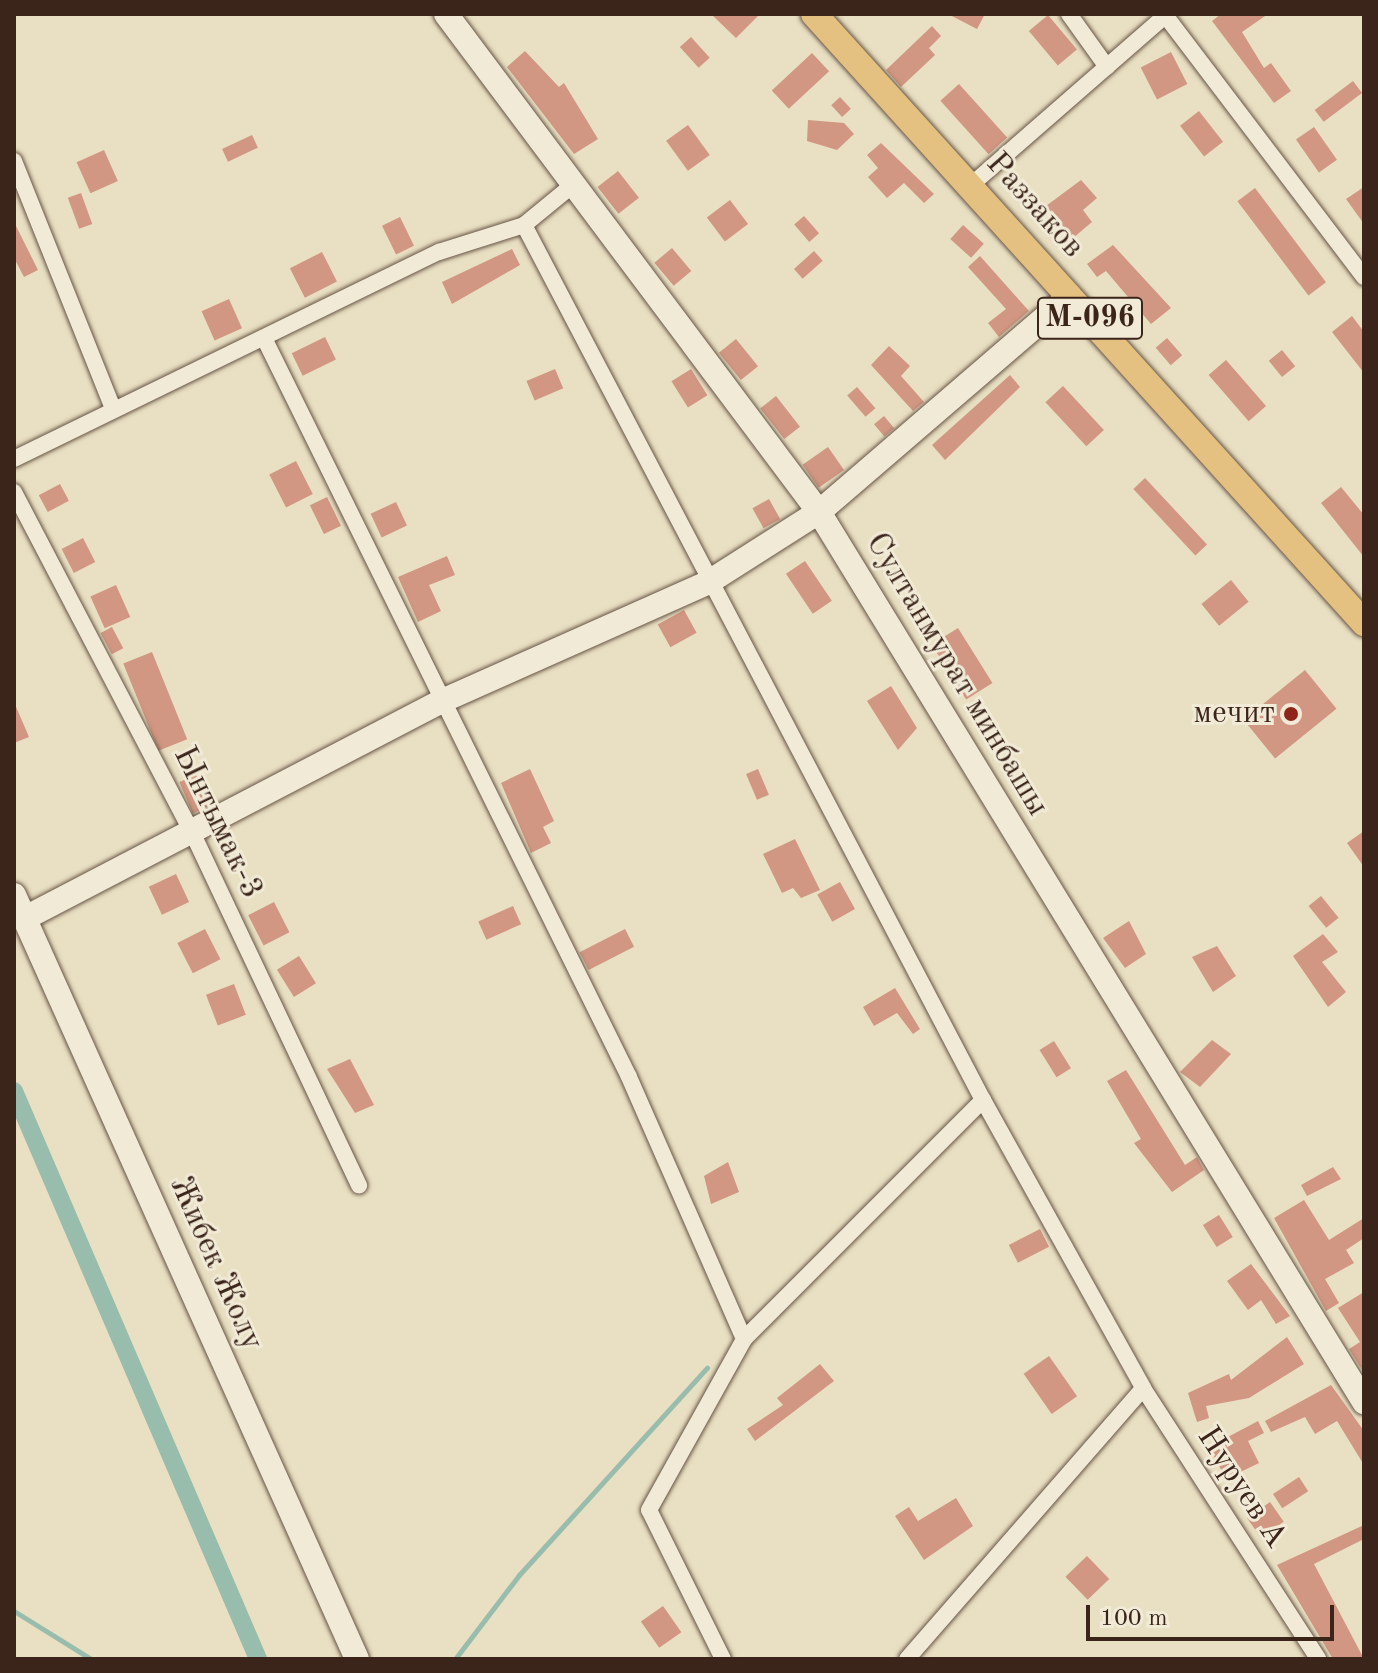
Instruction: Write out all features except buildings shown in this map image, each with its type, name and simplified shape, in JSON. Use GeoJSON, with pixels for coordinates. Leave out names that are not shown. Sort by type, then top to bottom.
{"type":"FeatureCollection","features":[{"type":"Feature","properties":{"kind":"main road","name":"Раззаков"},"geometry":{"type":"LineString","coordinates":[[814,14],[1364,623]]}},
{"type":"Feature","properties":{"kind":"street","name":"Султанмурат минбашы"},"geometry":{"type":"LineString","coordinates":[[446,14],[819,512],[1357,1376],[1364,1402]]}},
{"type":"Feature","properties":{"kind":"street"},"geometry":{"type":"LineString","coordinates":[[1069,14],[1107,67]]}},
{"type":"Feature","properties":{"kind":"street"},"geometry":{"type":"LineString","coordinates":[[970,186],[1166,15],[1364,277]]}},
{"type":"Feature","properties":{"kind":"street"},"geometry":{"type":"LineString","coordinates":[[14,161],[113,409]]}},
{"type":"Feature","properties":{"kind":"street"},"geometry":{"type":"LineString","coordinates":[[14,459],[439,252],[524,225],[574,184]]}},
{"type":"Feature","properties":{"kind":"street","name":"Нуруев А"},"geometry":{"type":"LineString","coordinates":[[524,225],[983,1100],[1143,1388],[1318,1659]]}},
{"type":"Feature","properties":{"kind":"street"},"geometry":{"type":"LineString","coordinates":[[25,918],[442,701],[709,582],[819,512],[1070,296]]}},
{"type":"Feature","properties":{"kind":"street"},"geometry":{"type":"LineString","coordinates":[[264,338],[629,1077],[744,1339]]}},
{"type":"Feature","properties":{"kind":"street","name":"Ынтымак-3"},"geometry":{"type":"LineString","coordinates":[[14,492],[192,832],[359,1185]]}},
{"type":"Feature","properties":{"kind":"street","name":"Жибек Жолу"},"geometry":{"type":"LineString","coordinates":[[14,895],[357,1659]]}},
{"type":"Feature","properties":{"kind":"street"},"geometry":{"type":"LineString","coordinates":[[723,1659],[649,1510],[744,1339],[983,1100]]}},
{"type":"Feature","properties":{"kind":"street"},"geometry":{"type":"LineString","coordinates":[[907,1659],[1143,1388]]}},
{"type":"Feature","properties":{"kind":"waterway"},"geometry":{"type":"LineString","coordinates":[[14,1091],[258,1659]]}},
{"type":"Feature","properties":{"kind":"waterway"},"geometry":{"type":"LineString","coordinates":[[455,1659],[519,1575],[707,1368]]}},
{"type":"Feature","properties":{"kind":"waterway"},"geometry":{"type":"LineString","coordinates":[[14,1611],[91,1659]]}},
{"type":"Feature","properties":{"kind":"place","name":"мечит"},"geometry":{"type":"Point","coordinates":[1291,714]}}]}
